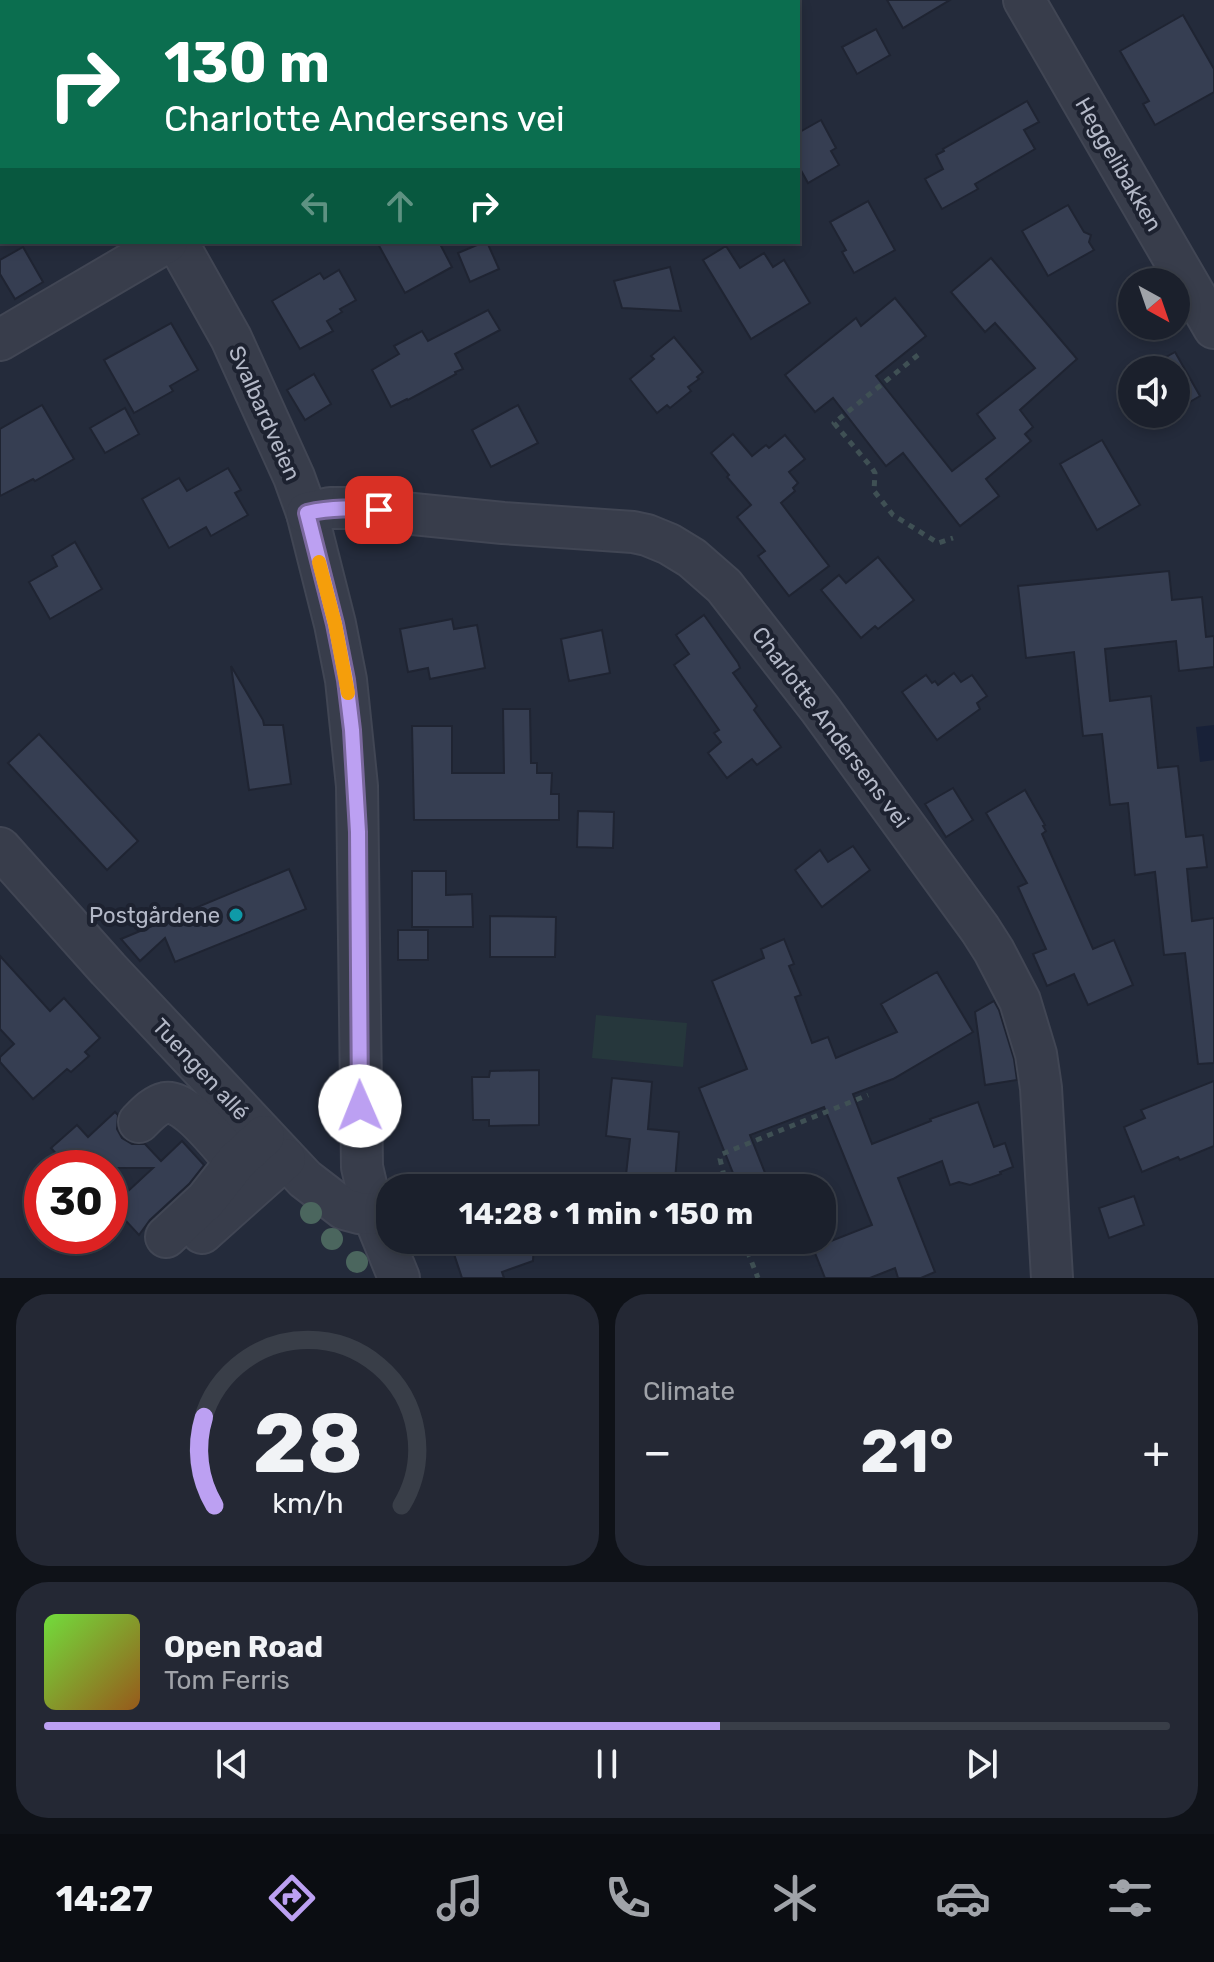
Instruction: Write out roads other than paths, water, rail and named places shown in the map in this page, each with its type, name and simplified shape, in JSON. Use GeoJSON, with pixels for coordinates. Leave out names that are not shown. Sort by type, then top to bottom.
{"type":"FeatureCollection","features":[{"type":"Feature","properties":{"kind":"street","name":"Heggelibakken"},"geometry":{"type":"LineString","coordinates":[[1024,0],[1214,328]]}},
{"type":"Feature","properties":{"kind":"street"},"geometry":{"type":"LineString","coordinates":[[0,340],[164,244]]}},
{"type":"Feature","properties":{"kind":"street","name":"Svalbardveien"},"geometry":{"type":"LineString","coordinates":[[178,244],[231,338],[275,432],[307,513],[335,624],[352,730],[358,832],[360,1136],[362,1167],[373,1214]]}},
{"type":"Feature","properties":{"kind":"street","name":"Charlotte Andersens vei"},"geometry":{"type":"LineString","coordinates":[[307,513],[330,508],[353,508],[633,532],[647,535],[692,558],[724,586],[820,709],[980,929],[1020,1001],[1036,1054],[1041,1088],[1052,1278]]}},
{"type":"Feature","properties":{"kind":"street","name":"Tuengen allé"},"geometry":{"type":"LineString","coordinates":[[0,848],[108,969],[262,1152],[344,1209],[373,1214]]}},
{"type":"Feature","properties":{"kind":"street"},"geometry":{"type":"LineString","coordinates":[[139,1122],[165,1103],[173,1103],[262,1152],[174,1244]]}},
{"type":"Feature","properties":{"kind":"street"},"geometry":{"type":"LineString","coordinates":[[373,1214],[388,1272]]}},
{"type":"Feature","properties":{"kind":"water"},"geometry":{"type":"Polygon","coordinates":[[[1214,725],[1214,760],[1200,762],[1196,727],[1214,725]]]}},
{"type":"Feature","properties":{"kind":"place","name":"Postgårdene"},"geometry":{"type":"Point","coordinates":[236,915]}}]}
